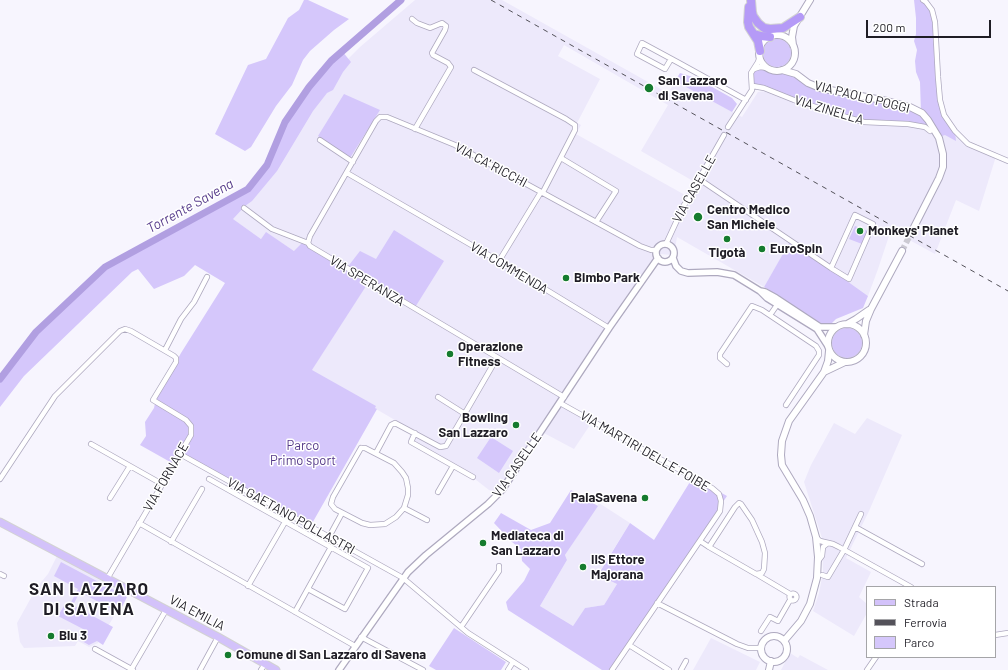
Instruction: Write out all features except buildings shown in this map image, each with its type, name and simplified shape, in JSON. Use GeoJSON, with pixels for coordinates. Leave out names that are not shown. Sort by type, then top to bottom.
{"type":"FeatureCollection","features":[{"type":"Feature","properties":{"kind":"highway"},"geometry":{"type":"LineString","coordinates":[[751,0],[753,16],[764,28],[783,28],[800,17]]}},
{"type":"Feature","properties":{"kind":"highway"},"geometry":{"type":"LineString","coordinates":[[751,0],[747,16],[749,27],[758,41],[760,54]]}},
{"type":"Feature","properties":{"kind":"highway"},"geometry":{"type":"LineString","coordinates":[[754,34],[770,37]]}},
{"type":"Feature","properties":{"kind":"main road"},"geometry":{"type":"LineString","coordinates":[[779,36],[786,33],[794,26],[810,0]]}},
{"type":"Feature","properties":{"kind":"main road"},"geometry":{"type":"LineString","coordinates":[[793,45],[785,37],[770,37],[765,40],[761,46],[760,54],[762,63],[773,70],[782,70],[796,74],[794,59],[795,54],[792,38],[794,26]]}},
{"type":"Feature","properties":{"kind":"main road"},"geometry":{"type":"LineString","coordinates":[[782,70],[789,66],[794,59]]}},
{"type":"Feature","properties":{"kind":"main road","name":"VIA PAOLO POGGI"},"geometry":{"type":"LineString","coordinates":[[796,74],[808,83],[820,88],[886,101],[910,108],[922,113],[931,123],[942,146],[942,167],[939,178],[913,229]]}},
{"type":"Feature","properties":{"kind":"main road"},"geometry":{"type":"LineString","coordinates":[[864,335],[866,321],[871,309],[902,251]]}},
{"type":"Feature","properties":{"kind":"main road"},"geometry":{"type":"LineString","coordinates":[[784,641],[801,621],[810,604],[817,578],[818,561],[814,526],[807,508],[784,470],[781,455],[782,441],[789,421],[824,372],[828,361],[830,334],[835,328],[856,320],[871,309]]}},
{"type":"Feature","properties":{"kind":"main road"},"geometry":{"type":"LineString","coordinates":[[824,372],[845,362],[857,359],[865,350],[866,342],[864,335],[857,326],[847,324]]}},
{"type":"Feature","properties":{"kind":"main road"},"geometry":{"type":"LineString","coordinates":[[829,348],[838,360],[845,362]]}},
{"type":"Feature","properties":{"kind":"main road","name":"VIA EMILIA"},"geometry":{"type":"LineString","coordinates":[[0,522],[218,637],[263,667],[276,670]]}},
{"type":"Feature","properties":{"kind":"main road"},"geometry":{"type":"LineString","coordinates":[[772,636],[777,636],[784,641],[786,646],[786,654],[780,660],[771,661],[764,656],[761,648],[765,640],[772,636]]}},
{"type":"Feature","properties":{"kind":"main road"},"geometry":{"type":"LineString","coordinates":[[769,670],[771,661]]}},
{"type":"Feature","properties":{"kind":"street"},"geometry":{"type":"LineString","coordinates":[[923,0],[932,10],[935,22],[940,100],[944,115],[955,131],[968,144],[1008,161]]}},
{"type":"Feature","properties":{"kind":"street"},"geometry":{"type":"LineString","coordinates":[[412,19],[417,23],[430,28],[442,23],[446,26],[432,53],[448,63],[451,67],[415,129]]}},
{"type":"Feature","properties":{"kind":"street"},"geometry":{"type":"LineString","coordinates":[[671,59],[665,69],[637,54],[642,43],[746,100]]}},
{"type":"Feature","properties":{"kind":"street"},"geometry":{"type":"LineString","coordinates":[[728,127],[746,100],[753,86],[751,76],[760,54]]}},
{"type":"Feature","properties":{"kind":"street"},"geometry":{"type":"LineString","coordinates":[[754,69],[760,67],[768,68]]}},
{"type":"Feature","properties":{"kind":"street"},"geometry":{"type":"LineString","coordinates":[[474,70],[575,125],[575,130],[561,158],[542,192],[499,261]]}},
{"type":"Feature","properties":{"kind":"street","name":"VIA ZINELLA"},"geometry":{"type":"LineString","coordinates":[[753,86],[764,88],[794,100],[864,122],[908,124],[925,128],[930,131]]}},
{"type":"Feature","properties":{"kind":"street","name":"VIA CA' RICCHI"},"geometry":{"type":"LineString","coordinates":[[353,162],[376,121],[382,117],[387,117],[462,149],[640,246],[651,250],[656,250]]}},
{"type":"Feature","properties":{"kind":"street","name":"VIA CASELLE"},"geometry":{"type":"LineString","coordinates":[[666,244],[681,211],[691,196],[724,135]]}},
{"type":"Feature","properties":{"kind":"street"},"geometry":{"type":"LineString","coordinates":[[308,243],[310,236],[353,162],[320,140]]}},
{"type":"Feature","properties":{"kind":"street"},"geometry":{"type":"LineString","coordinates":[[561,158],[616,191],[596,222]]}},
{"type":"Feature","properties":{"kind":"street","name":"VIA COMMENDA"},"geometry":{"type":"LineString","coordinates":[[347,173],[499,261],[609,328]]}},
{"type":"Feature","properties":{"kind":"street"},"geometry":{"type":"LineString","coordinates":[[699,179],[831,268],[849,279],[873,224],[855,215],[831,268]]}},
{"type":"Feature","properties":{"kind":"street","name":"VIA SPERANZA"},"geometry":{"type":"LineString","coordinates":[[244,208],[272,229],[308,243],[314,250],[564,397]]}},
{"type":"Feature","properties":{"kind":"street"},"geometry":{"type":"LineString","coordinates":[[676,266],[673,258],[674,250],[666,244],[660,246],[656,250],[658,258],[676,266],[681,271],[688,273],[728,273],[734,275],[760,291],[777,305],[813,327],[822,336],[829,348]]}},
{"type":"Feature","properties":{"kind":"street","name":"VIA CASELLE"},"geometry":{"type":"LineString","coordinates":[[339,670],[403,578],[422,558],[498,494],[609,328],[658,258]]}},
{"type":"Feature","properties":{"kind":"street"},"geometry":{"type":"LineString","coordinates":[[665,261],[673,258]]}},
{"type":"Feature","properties":{"kind":"street"},"geometry":{"type":"LineString","coordinates":[[165,350],[181,319],[194,302],[207,277]]}},
{"type":"Feature","properties":{"kind":"street"},"geometry":{"type":"LineString","coordinates":[[760,291],[776,298],[815,325],[826,328],[835,328]]}},
{"type":"Feature","properties":{"kind":"street"},"geometry":{"type":"LineString","coordinates":[[770,315],[777,305]]}},
{"type":"Feature","properties":{"kind":"street"},"geometry":{"type":"LineString","coordinates":[[727,364],[720,358],[720,354],[751,307],[756,307],[770,315],[816,346],[819,353],[786,405]]}},
{"type":"Feature","properties":{"kind":"street","name":"VIA FORNACE"},"geometry":{"type":"LineString","coordinates":[[0,479],[55,396],[120,331],[123,329],[131,331],[165,350],[176,358],[176,362],[153,400],[186,420],[191,426],[191,434],[106,579]]}},
{"type":"Feature","properties":{"kind":"street"},"geometry":{"type":"LineString","coordinates":[[376,453],[393,423],[398,423],[440,447],[443,447],[448,443],[497,358]]}},
{"type":"Feature","properties":{"kind":"street"},"geometry":{"type":"LineString","coordinates":[[438,397],[465,414]]}},
{"type":"Feature","properties":{"kind":"street","name":"VIA MARTIRI DELLE FOIBE"},"geometry":{"type":"LineString","coordinates":[[560,403],[707,485],[717,492],[722,501],[720,511],[700,542],[612,670]]}},
{"type":"Feature","properties":{"kind":"street"},"geometry":{"type":"LineString","coordinates":[[415,433],[411,442],[473,477]]}},
{"type":"Feature","properties":{"kind":"street"},"geometry":{"type":"LineString","coordinates":[[91,444],[162,484]]}},
{"type":"Feature","properties":{"kind":"street"},"geometry":{"type":"LineString","coordinates":[[365,448],[394,463],[404,475],[408,491],[408,499],[404,508],[392,520],[385,524],[374,525],[362,523],[331,506],[333,497],[360,449],[365,448]]}},
{"type":"Feature","properties":{"kind":"street","name":"VIA GAETANO POLLASTRI"},"geometry":{"type":"LineString","coordinates":[[180,454],[403,578],[461,627],[526,670]]}},
{"type":"Feature","properties":{"kind":"street"},"geometry":{"type":"LineString","coordinates":[[110,498],[130,466]]}},
{"type":"Feature","properties":{"kind":"street"},"geometry":{"type":"LineString","coordinates":[[438,492],[454,466]]}},
{"type":"Feature","properties":{"kind":"street"},"geometry":{"type":"LineString","coordinates":[[209,479],[368,568],[345,609],[308,589]]}},
{"type":"Feature","properties":{"kind":"street"},"geometry":{"type":"LineString","coordinates":[[171,542],[202,489]]}},
{"type":"Feature","properties":{"kind":"street"},"geometry":{"type":"LineString","coordinates":[[708,547],[737,504],[741,504],[758,531],[764,553],[764,569],[762,573],[756,574]]}},
{"type":"Feature","properties":{"kind":"street"},"geometry":{"type":"LineString","coordinates":[[404,508],[427,520]]}},
{"type":"Feature","properties":{"kind":"street"},"geometry":{"type":"LineString","coordinates":[[328,537],[342,513]]}},
{"type":"Feature","properties":{"kind":"street"},"geometry":{"type":"LineString","coordinates":[[822,575],[828,577],[844,550],[861,514]]}},
{"type":"Feature","properties":{"kind":"street"},"geometry":{"type":"LineString","coordinates":[[248,586],[284,521],[289,515]]}},
{"type":"Feature","properties":{"kind":"street"},"geometry":{"type":"LineString","coordinates":[[139,523],[355,646]]}},
{"type":"Feature","properties":{"kind":"street"},"geometry":{"type":"LineString","coordinates":[[855,527],[922,564]]}},
{"type":"Feature","properties":{"kind":"street"},"geometry":{"type":"LineString","coordinates":[[816,537],[820,541],[833,544],[909,586]]}},
{"type":"Feature","properties":{"kind":"street"},"geometry":{"type":"LineString","coordinates":[[700,542],[756,574],[790,597],[778,621],[770,617],[761,631]]}},
{"type":"Feature","properties":{"kind":"street"},"geometry":{"type":"LineString","coordinates":[[818,561],[822,556],[823,547],[828,544]]}},
{"type":"Feature","properties":{"kind":"street"},"geometry":{"type":"LineString","coordinates":[[295,612],[331,547]]}},
{"type":"Feature","properties":{"kind":"street"},"geometry":{"type":"LineString","coordinates":[[461,627],[499,571],[499,566]]}},
{"type":"Feature","properties":{"kind":"street"},"geometry":{"type":"LineString","coordinates":[[658,603],[737,644],[748,648],[761,648]]}},
{"type":"Feature","properties":{"kind":"street"},"geometry":{"type":"LineString","coordinates":[[95,649],[132,670],[166,610]]}},
{"type":"Feature","properties":{"kind":"street"},"geometry":{"type":"LineString","coordinates":[[996,635],[1008,633]]}},
{"type":"Feature","properties":{"kind":"street"},"geometry":{"type":"LineString","coordinates":[[200,670],[218,637]]}},
{"type":"Feature","properties":{"kind":"street"},"geometry":{"type":"LineString","coordinates":[[361,637],[423,670]]}},
{"type":"Feature","properties":{"kind":"street"},"geometry":{"type":"LineString","coordinates":[[629,645],[669,670]]}},
{"type":"Feature","properties":{"kind":"street"},"geometry":{"type":"LineString","coordinates":[[867,670],[875,658]]}},
{"type":"Feature","properties":{"kind":"street"},"geometry":{"type":"LineString","coordinates":[[682,670],[686,661]]}},
{"type":"Feature","properties":{"kind":"street"},"geometry":{"type":"LineString","coordinates":[[508,670],[513,662]]}},
{"type":"Feature","properties":{"kind":"shaded area"},"geometry":{"type":"Polygon","coordinates":[[[415,0],[502,0],[673,96],[675,93],[670,90],[675,81],[742,117],[758,92],[767,91],[937,128],[997,153],[979,211],[956,200],[935,254],[891,230],[868,296],[791,241],[764,287],[677,237],[674,255],[658,254],[558,403],[592,422],[574,449],[542,432],[499,493],[489,490],[471,476],[408,440],[412,430],[311,371],[368,282],[376,259],[347,269],[294,251],[266,233],[261,239],[228,216],[239,209],[337,70],[360,47],[415,0]],[[564,45],[558,56],[600,79],[577,123],[581,125],[576,134],[685,195],[693,181],[641,151],[668,105],[564,45]]]}},
{"type":"Feature","properties":{"kind":"shaded area"},"geometry":{"type":"Polygon","coordinates":[[[867,418],[902,435],[869,511],[846,558],[871,572],[859,597],[866,603],[866,615],[854,636],[813,611],[819,593],[823,572],[822,538],[804,482],[811,465],[834,423],[855,434],[867,418]]]}},
{"type":"Feature","properties":{"kind":"shaded area","name":"IIS Ettore Majorana"},"geometry":{"type":"Polygon","coordinates":[[[599,503],[630,523],[598,574],[617,584],[604,605],[585,608],[573,626],[540,606],[567,560],[565,555],[599,503]]]}},
{"type":"Feature","properties":{"kind":"shaded area"},"geometry":{"type":"Polygon","coordinates":[[[57,556],[128,593],[98,643],[89,647],[78,641],[75,646],[24,648],[20,642],[17,623],[37,587],[48,574],[57,556]]]}},
{"type":"Feature","properties":{"kind":"shaded area"},"geometry":{"type":"Polygon","coordinates":[[[711,638],[760,662],[756,670],[693,670],[711,638]]]}},
{"type":"Feature","properties":{"kind":"shaded area"},"geometry":{"type":"Polygon","coordinates":[[[790,653],[798,658],[800,655],[828,670],[781,670],[790,653]]]}},
{"type":"Feature","properties":{"kind":"green space"},"geometry":{"type":"Polygon","coordinates":[[[304,0],[308,0],[349,19],[310,51],[303,60],[292,85],[276,106],[251,147],[245,151],[215,134],[248,65],[266,59],[288,18],[299,10],[304,0]]]}},
{"type":"Feature","properties":{"kind":"green space"},"geometry":{"type":"Polygon","coordinates":[[[914,0],[923,0],[932,10],[940,100],[944,115],[955,131],[956,141],[945,135],[942,136],[925,127],[864,122],[753,86],[754,69],[768,68],[773,70],[782,70],[808,83],[887,101],[921,113],[920,82],[916,72],[915,61],[917,50],[914,41],[916,34],[916,18],[914,0]]]}},
{"type":"Feature","properties":{"kind":"green space"},"geometry":{"type":"Polygon","coordinates":[[[777,39],[787,43],[791,53],[787,63],[777,67],[767,63],[763,53],[767,43],[777,39]]]}},
{"type":"Feature","properties":{"kind":"green space","name":"Parco Primo sport"},"geometry":{"type":"Polygon","coordinates":[[[342,51],[351,62],[343,72],[333,90],[327,93],[313,111],[277,171],[252,201],[233,219],[261,239],[266,232],[294,251],[302,243],[346,269],[360,251],[376,259],[394,230],[444,261],[414,309],[368,283],[312,370],[376,406],[375,408],[377,409],[310,527],[178,452],[172,463],[140,445],[146,436],[145,422],[154,408],[156,399],[181,353],[225,283],[195,265],[184,276],[154,289],[138,269],[132,272],[24,376],[0,407],[0,379],[36,332],[105,267],[248,189],[267,165],[285,122],[309,87],[331,61],[342,51]]]}},
{"type":"Feature","properties":{"kind":"green space"},"geometry":{"type":"Polygon","coordinates":[[[680,73],[696,78],[732,98],[737,104],[732,112],[675,81],[680,73]]]}},
{"type":"Feature","properties":{"kind":"green space"},"geometry":{"type":"Polygon","coordinates":[[[344,94],[380,110],[350,158],[318,136],[344,94]]]}},
{"type":"Feature","properties":{"kind":"green space"},"geometry":{"type":"Polygon","coordinates":[[[855,226],[868,231],[862,244],[849,239],[855,226]]]}},
{"type":"Feature","properties":{"kind":"green space"},"geometry":{"type":"Polygon","coordinates":[[[791,241],[868,296],[863,308],[836,319],[827,325],[818,322],[764,287],[784,252],[784,249],[791,241]]]}},
{"type":"Feature","properties":{"kind":"green space"},"geometry":{"type":"Polygon","coordinates":[[[847,328],[858,332],[862,343],[858,354],[847,358],[836,354],[832,343],[836,332],[847,328]]]}},
{"type":"Feature","properties":{"kind":"green space"},"geometry":{"type":"Polygon","coordinates":[[[491,437],[513,451],[499,473],[477,458],[491,437]]]}},
{"type":"Feature","properties":{"kind":"green space"},"geometry":{"type":"Polygon","coordinates":[[[693,477],[727,496],[610,670],[602,670],[508,610],[506,602],[524,581],[530,569],[522,561],[521,549],[512,542],[494,523],[501,513],[531,530],[550,523],[571,490],[598,506],[565,555],[567,560],[540,606],[573,626],[585,608],[604,605],[617,584],[598,575],[630,523],[654,540],[693,477]]]}},
{"type":"Feature","properties":{"kind":"green space"},"geometry":{"type":"Polygon","coordinates":[[[61,562],[127,597],[119,613],[80,592],[73,605],[113,627],[103,645],[97,641],[89,645],[80,640],[85,630],[58,616],[65,604],[69,606],[78,589],[54,576],[61,562]]]}},
{"type":"Feature","properties":{"kind":"green space"},"geometry":{"type":"Polygon","coordinates":[[[454,628],[506,662],[501,670],[436,670],[429,666],[454,628]]]}},
{"type":"Feature","properties":{"kind":"waterway","name":"Torrente Savena"},"geometry":{"type":"LineString","coordinates":[[0,379],[36,332],[105,267],[248,189],[267,165],[285,122],[309,87],[331,61],[401,0]]}},
{"type":"Feature","properties":{"kind":"tunnel"},"geometry":{"type":"LineString","coordinates":[[902,251],[913,229]]}},
{"type":"Feature","properties":{"kind":"railway"},"geometry":{"type":"LineString","coordinates":[[491,0],[1008,291]]}},
{"type":"Feature","properties":{"kind":"place","name":"San Lazzaro di Savena"},"geometry":{"type":"Point","coordinates":[649,88]}},
{"type":"Feature","properties":{"kind":"place","name":"Centro Medico San Michele"},"geometry":{"type":"Point","coordinates":[698,217]}},
{"type":"Feature","properties":{"kind":"place","name":"Monkeys' Planet"},"geometry":{"type":"Point","coordinates":[860,231]}},
{"type":"Feature","properties":{"kind":"place","name":"Tigotà"},"geometry":{"type":"Point","coordinates":[727,239]}},
{"type":"Feature","properties":{"kind":"place","name":"EuroSpin"},"geometry":{"type":"Point","coordinates":[762,249]}},
{"type":"Feature","properties":{"kind":"place","name":"Bimbo Park"},"geometry":{"type":"Point","coordinates":[566,278]}},
{"type":"Feature","properties":{"kind":"place","name":"Operazione Fitness"},"geometry":{"type":"Point","coordinates":[450,354]}},
{"type":"Feature","properties":{"kind":"place","name":"Bowling San Lazzaro"},"geometry":{"type":"Point","coordinates":[516,425]}},
{"type":"Feature","properties":{"kind":"place","name":"PalaSavena"},"geometry":{"type":"Point","coordinates":[645,498]}},
{"type":"Feature","properties":{"kind":"place","name":"Mediateca di San Lazzaro"},"geometry":{"type":"Point","coordinates":[483,543]}},
{"type":"Feature","properties":{"kind":"place","name":"IIS Ettore Majorana"},"geometry":{"type":"Point","coordinates":[583,567]}},
{"type":"Feature","properties":{"kind":"place","name":"Blu 3"},"geometry":{"type":"Point","coordinates":[51,636]}},
{"type":"Feature","properties":{"kind":"place","name":"Comune di San Lazzaro di Savena"},"geometry":{"type":"Point","coordinates":[228,655]}},
{"type":"Feature","properties":{"kind":"district","name":"SAN LAZZARO DI SAVENA"},"geometry":{"type":"Point","coordinates":[89,599]}}]}
